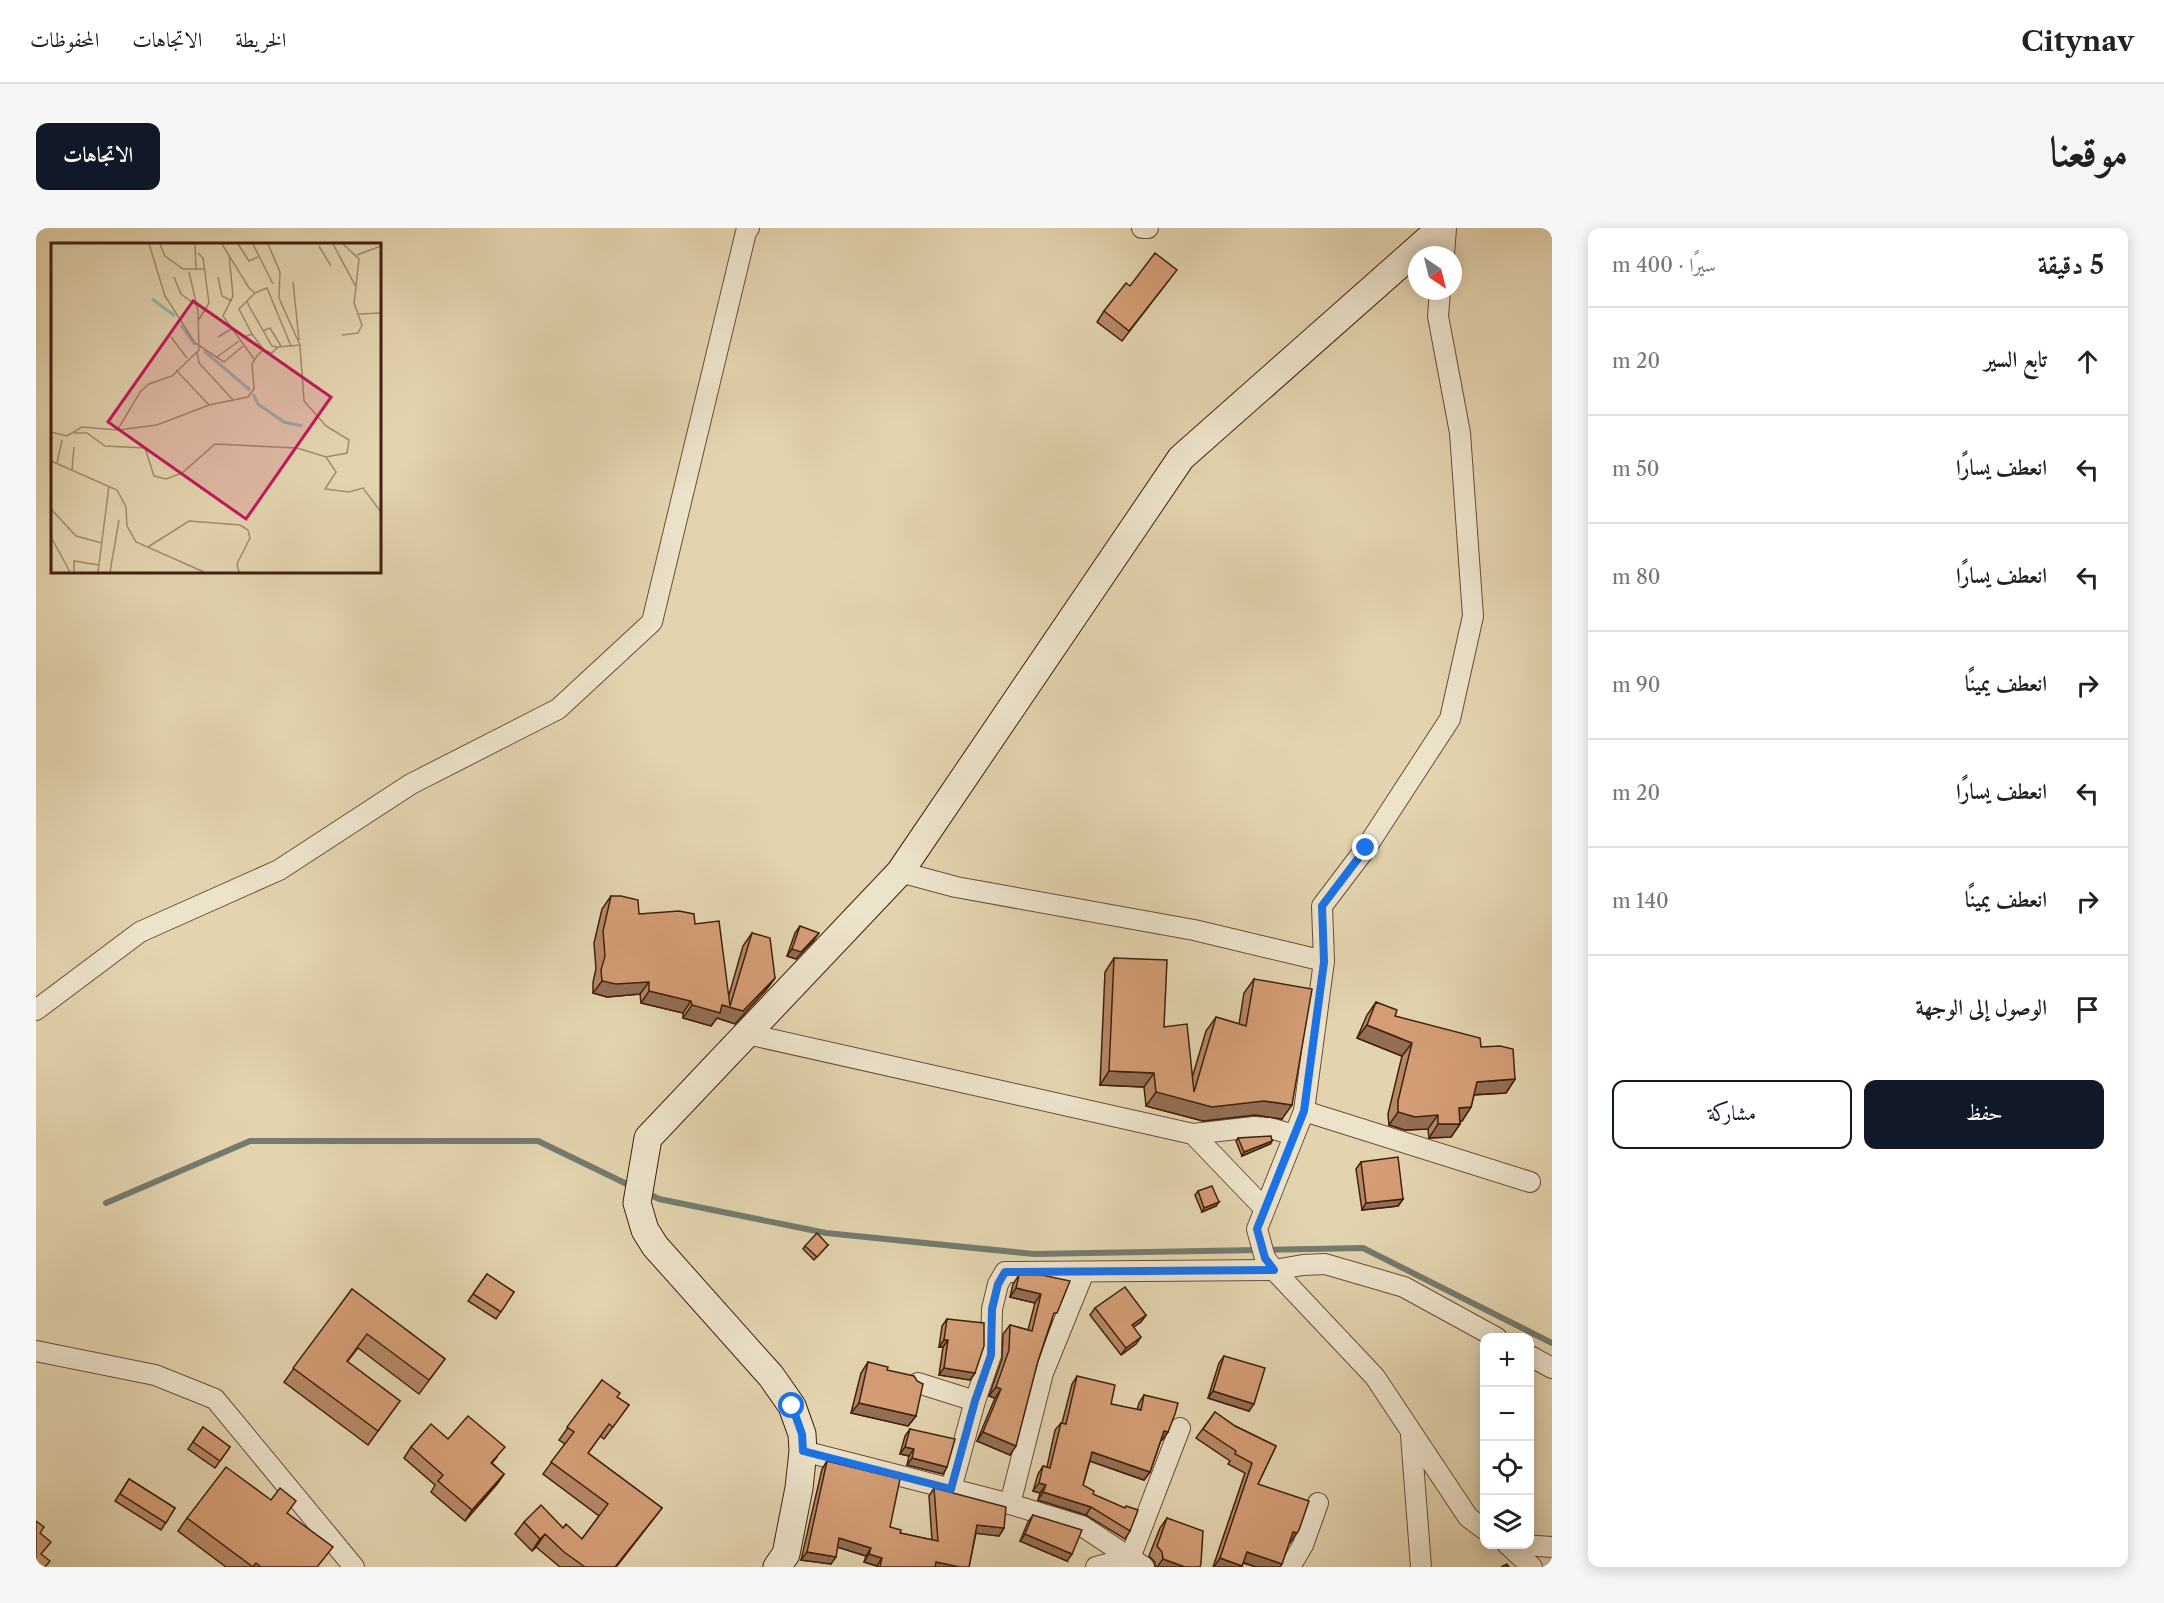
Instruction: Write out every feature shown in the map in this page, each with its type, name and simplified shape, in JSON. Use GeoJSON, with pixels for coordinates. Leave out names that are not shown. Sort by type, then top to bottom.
{"type":"FeatureCollection","features":[{"type":"Feature","properties":{"kind":"main road"},"geometry":{"type":"LineString","coordinates":[[777,1567],[786,1554],[799,1488],[803,1451],[802,1434],[792,1406],[771,1376],[655,1246],[645,1230],[637,1203],[648,1138],[900,873],[1181,458],[1441,228]]}},
{"type":"Feature","properties":{"kind":"street"},"geometry":{"type":"LineString","coordinates":[[36,1010],[140,932],[279,870],[411,784],[558,709],[652,622],[746,232],[749,228]]}},
{"type":"Feature","properties":{"kind":"street"},"geometry":{"type":"LineString","coordinates":[[1142,228],[1148,228]]}},
{"type":"Feature","properties":{"kind":"street"},"geometry":{"type":"LineString","coordinates":[[1445,246],[1446,228]]}},
{"type":"Feature","properties":{"kind":"street"},"geometry":{"type":"LineString","coordinates":[[1439,300],[1438,316],[1460,433],[1473,616],[1450,719],[1366,848],[1322,906],[1324,962],[1304,1111],[1257,1229],[1270,1264],[1375,1377],[1468,1517],[1480,1525]]}},
{"type":"Feature","properties":{"kind":"street"},"geometry":{"type":"LineString","coordinates":[[900,873],[956,887],[1194,930],[1324,962]]}},
{"type":"Feature","properties":{"kind":"street"},"geometry":{"type":"LineString","coordinates":[[747,1034],[1193,1134],[1254,1127],[1270,1128],[1294,1136]]}},
{"type":"Feature","properties":{"kind":"street"},"geometry":{"type":"LineString","coordinates":[[1304,1111],[1530,1182]]}},
{"type":"Feature","properties":{"kind":"street"},"geometry":{"type":"LineString","coordinates":[[1193,1134],[1264,1208]]}},
{"type":"Feature","properties":{"kind":"street"},"geometry":{"type":"LineString","coordinates":[[951,1489],[975,1401],[991,1355],[992,1309],[998,1284],[1005,1272],[1084,1272],[1270,1264],[1325,1264],[1404,1287],[1488,1333]]}},
{"type":"Feature","properties":{"kind":"street"},"geometry":{"type":"LineString","coordinates":[[1010,1504],[1043,1373],[1084,1272]]}},
{"type":"Feature","properties":{"kind":"street"},"geometry":{"type":"LineString","coordinates":[[36,1351],[155,1375],[215,1399],[354,1567]]}},
{"type":"Feature","properties":{"kind":"street"},"geometry":{"type":"LineString","coordinates":[[1534,1358],[1552,1368]]}},
{"type":"Feature","properties":{"kind":"street"},"geometry":{"type":"LineString","coordinates":[[918,1383],[975,1401]]}},
{"type":"Feature","properties":{"kind":"street"},"geometry":{"type":"LineString","coordinates":[[1137,1562],[1180,1428]]}},
{"type":"Feature","properties":{"kind":"street"},"geometry":{"type":"LineString","coordinates":[[1411,1433],[1421,1567]]}},
{"type":"Feature","properties":{"kind":"street"},"geometry":{"type":"LineString","coordinates":[[803,1451],[1010,1504],[1082,1526],[1137,1562]]}},
{"type":"Feature","properties":{"kind":"street"},"geometry":{"type":"LineString","coordinates":[[1290,1567],[1303,1545],[1318,1503]]}},
{"type":"Feature","properties":{"kind":"street"},"geometry":{"type":"LineString","coordinates":[[1534,1546],[1552,1547]]}},
{"type":"Feature","properties":{"kind":"street"},"geometry":{"type":"LineString","coordinates":[[1513,1549],[1532,1567]]}},
{"type":"Feature","properties":{"kind":"street"},"geometry":{"type":"LineString","coordinates":[[1096,1567],[1137,1562]]}},
{"type":"Feature","properties":{"kind":"building"},"geometry":{"type":"Polygon","coordinates":[[[1155,253],[1177,270],[1129,331],[1104,311],[1126,283],[1130,286],[1155,253]]]}},
{"type":"Feature","properties":{"kind":"building"},"geometry":{"type":"Polygon","coordinates":[[[611,896],[638,900],[639,914],[679,911],[694,914],[695,924],[719,921],[730,1006],[752,933],[770,938],[775,978],[743,1011],[722,1005],[720,1013],[692,1005],[691,1001],[649,991],[649,982],[616,984],[602,981],[601,970],[605,956],[603,931],[611,896]]]}},
{"type":"Feature","properties":{"kind":"building"},"geometry":{"type":"Polygon","coordinates":[[[800,926],[819,933],[801,952],[792,949],[800,926]]]}},
{"type":"Feature","properties":{"kind":"building"},"geometry":{"type":"Polygon","coordinates":[[[1114,958],[1167,960],[1164,1027],[1187,1024],[1194,1092],[1216,1017],[1246,1026],[1254,979],[1312,989],[1292,1105],[1264,1101],[1212,1107],[1156,1092],[1154,1073],[1109,1071],[1114,958]]]}},
{"type":"Feature","properties":{"kind":"building"},"geometry":{"type":"Polygon","coordinates":[[[1376,1002],[1397,1010],[1395,1016],[1480,1038],[1481,1047],[1500,1046],[1513,1049],[1515,1079],[1477,1082],[1471,1107],[1459,1108],[1460,1124],[1438,1124],[1438,1115],[1415,1117],[1398,1112],[1398,1101],[1412,1043],[1367,1025],[1376,1002]]]}},
{"type":"Feature","properties":{"kind":"building"},"geometry":{"type":"Polygon","coordinates":[[[1271,1136],[1272,1141],[1244,1152],[1238,1138],[1271,1136]]]}},
{"type":"Feature","properties":{"kind":"building"},"geometry":{"type":"Polygon","coordinates":[[[1398,1157],[1403,1199],[1366,1203],[1361,1162],[1398,1157]]]}},
{"type":"Feature","properties":{"kind":"building"},"geometry":{"type":"Polygon","coordinates":[[[1212,1186],[1219,1202],[1204,1208],[1198,1191],[1212,1186]]]}},
{"type":"Feature","properties":{"kind":"building"},"geometry":{"type":"Polygon","coordinates":[[[817,1233],[828,1245],[817,1257],[805,1246],[817,1233]]]}},
{"type":"Feature","properties":{"kind":"building"},"geometry":{"type":"Polygon","coordinates":[[[487,1274],[514,1292],[501,1312],[473,1294],[487,1274]]]}},
{"type":"Feature","properties":{"kind":"building"},"geometry":{"type":"Polygon","coordinates":[[[1019,1275],[1042,1275],[1070,1281],[1057,1313],[1054,1313],[1038,1361],[1016,1446],[983,1432],[1001,1389],[996,1387],[1009,1350],[1010,1325],[1032,1331],[1041,1294],[1016,1288],[1019,1275]]]}},
{"type":"Feature","properties":{"kind":"building"},"geometry":{"type":"Polygon","coordinates":[[[1125,1287],[1146,1315],[1132,1325],[1141,1337],[1126,1348],[1095,1308],[1125,1287]]]}},
{"type":"Feature","properties":{"kind":"building"},"geometry":{"type":"Polygon","coordinates":[[[352,1289],[445,1359],[429,1380],[367,1334],[347,1361],[400,1401],[378,1431],[293,1368],[352,1289]]]}},
{"type":"Feature","properties":{"kind":"building"},"geometry":{"type":"Polygon","coordinates":[[[947,1319],[984,1323],[984,1346],[975,1373],[944,1368],[948,1340],[944,1340],[947,1319]]]}},
{"type":"Feature","properties":{"kind":"building"},"geometry":{"type":"Polygon","coordinates":[[[1224,1356],[1265,1368],[1254,1404],[1213,1391],[1224,1356]]]}},
{"type":"Feature","properties":{"kind":"building"},"geometry":{"type":"Polygon","coordinates":[[[868,1362],[888,1367],[887,1370],[914,1376],[923,1384],[916,1416],[859,1403],[868,1362]]]}},
{"type":"Feature","properties":{"kind":"building"},"geometry":{"type":"Polygon","coordinates":[[[1077,1376],[1115,1385],[1111,1404],[1141,1410],[1144,1395],[1178,1403],[1168,1432],[1164,1431],[1150,1472],[1092,1452],[1083,1485],[1094,1491],[1093,1494],[1125,1508],[1126,1506],[1138,1510],[1130,1531],[1091,1507],[1043,1492],[1046,1485],[1039,1483],[1043,1466],[1050,1468],[1061,1423],[1066,1424],[1077,1376]]]}},
{"type":"Feature","properties":{"kind":"building"},"geometry":{"type":"Polygon","coordinates":[[[602,1380],[620,1393],[617,1397],[629,1405],[613,1427],[609,1424],[588,1453],[662,1508],[615,1567],[585,1567],[545,1534],[540,1539],[524,1522],[541,1505],[563,1528],[566,1524],[582,1539],[608,1504],[551,1462],[574,1432],[567,1427],[602,1380]]]}},
{"type":"Feature","properties":{"kind":"building"},"geometry":{"type":"Polygon","coordinates":[[[1215,1412],[1235,1426],[1276,1446],[1258,1484],[1309,1501],[1299,1530],[1297,1533],[1293,1532],[1282,1564],[1247,1552],[1242,1566],[1220,1558],[1252,1463],[1235,1454],[1236,1451],[1203,1429],[1215,1412]]]}},
{"type":"Feature","properties":{"kind":"building"},"geometry":{"type":"Polygon","coordinates":[[[468,1416],[505,1447],[491,1463],[504,1474],[472,1510],[438,1481],[443,1475],[411,1447],[431,1424],[448,1439],[468,1416]]]}},
{"type":"Feature","properties":{"kind":"building"},"geometry":{"type":"Polygon","coordinates":[[[203,1427],[230,1447],[220,1461],[193,1442],[203,1427]]]}},
{"type":"Feature","properties":{"kind":"building"},"geometry":{"type":"Polygon","coordinates":[[[910,1429],[955,1439],[947,1467],[912,1458],[914,1449],[905,1447],[910,1429]]]}},
{"type":"Feature","properties":{"kind":"building"},"geometry":{"type":"Polygon","coordinates":[[[827,1461],[900,1479],[890,1527],[901,1530],[900,1533],[938,1541],[934,1488],[1006,1507],[1004,1528],[977,1525],[969,1567],[936,1562],[935,1567],[880,1567],[882,1558],[869,1554],[871,1548],[839,1538],[836,1557],[807,1552],[827,1461]]]}},
{"type":"Feature","properties":{"kind":"building"},"geometry":{"type":"Polygon","coordinates":[[[226,1467],[271,1500],[280,1488],[296,1501],[287,1513],[333,1547],[317,1567],[261,1567],[256,1563],[253,1567],[187,1518],[226,1467]]]}},
{"type":"Feature","properties":{"kind":"building"},"geometry":{"type":"Polygon","coordinates":[[[129,1479],[175,1508],[166,1523],[120,1494],[129,1479]]]}},
{"type":"Feature","properties":{"kind":"building"},"geometry":{"type":"Polygon","coordinates":[[[1033,1515],[1082,1530],[1072,1554],[1025,1534],[1033,1515]]]}},
{"type":"Feature","properties":{"kind":"building"},"geometry":{"type":"Polygon","coordinates":[[[1167,1518],[1203,1531],[1200,1567],[1185,1567],[1163,1559],[1162,1552],[1157,1546],[1167,1518]]]}},
{"type":"Feature","properties":{"kind":"building"},"geometry":{"type":"Polygon","coordinates":[[[36,1521],[44,1527],[40,1533],[51,1542],[41,1554],[50,1561],[45,1567],[36,1567],[36,1521]]]}},
{"type":"Feature","properties":{"kind":"waterway"},"geometry":{"type":"LineString","coordinates":[[106,1203],[250,1141],[538,1141],[633,1187]]}},
{"type":"Feature","properties":{"kind":"waterway"},"geometry":{"type":"LineString","coordinates":[[645,1192],[659,1199],[826,1233],[1034,1254],[1363,1248],[1552,1343]]}},
{"type":"Feature","properties":{"kind":"route"},"geometry":{"type":"LineString","coordinates":[[792,1406],[802,1434],[803,1451],[951,1489],[975,1401],[991,1355],[992,1309],[998,1284],[1005,1272],[1274,1270],[1265,1258],[1257,1229],[1304,1111],[1324,962],[1322,906],[1366,848]]}}]}
